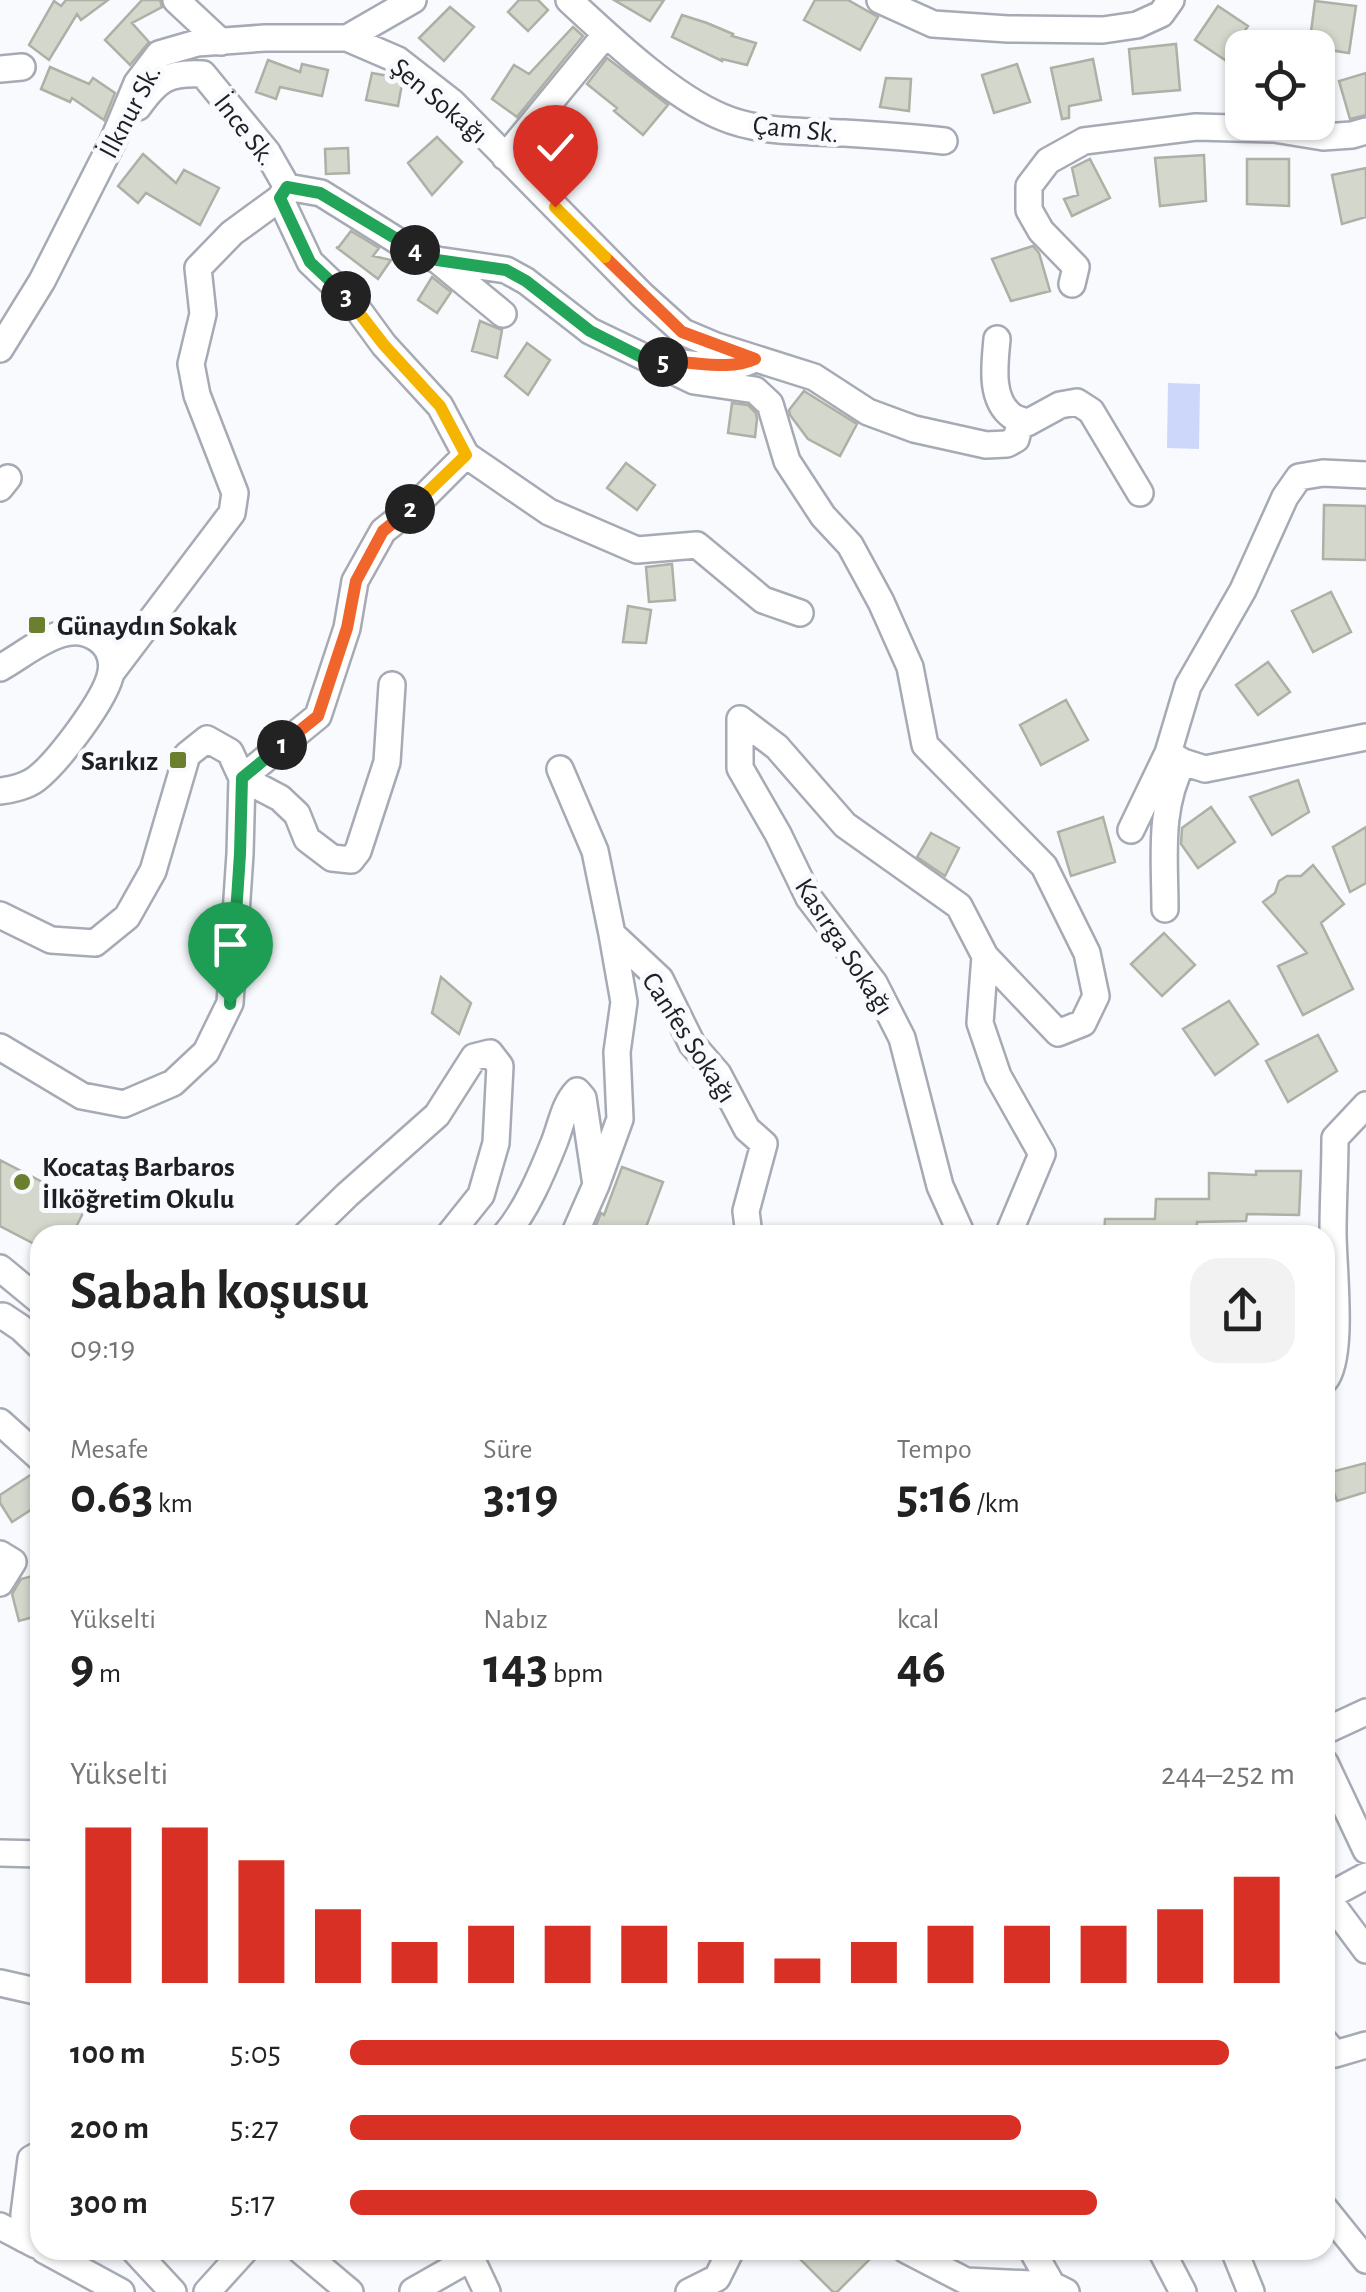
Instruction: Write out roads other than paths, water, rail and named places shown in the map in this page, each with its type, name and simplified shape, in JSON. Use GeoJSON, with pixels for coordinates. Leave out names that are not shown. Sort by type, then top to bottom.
{"type":"FeatureCollection","features":[{"type":"Feature","properties":{"kind":"street"},"geometry":{"type":"LineString","coordinates":[[176,0],[221,42]]}},
{"type":"Feature","properties":{"kind":"street","name":"İlknur Sk."},"geometry":{"type":"LineString","coordinates":[[0,350],[42,281],[137,83],[159,54],[197,43],[347,38],[413,0]]}},
{"type":"Feature","properties":{"kind":"street","name":"Çam Sk."},"geometry":{"type":"LineString","coordinates":[[570,0],[678,93],[723,118],[777,130],[944,141]]}},
{"type":"Feature","properties":{"kind":"street"},"geometry":{"type":"LineString","coordinates":[[880,0],[923,10],[933,24],[1102,30],[1137,25],[1161,14],[1171,0]]}},
{"type":"Feature","properties":{"kind":"street"},"geometry":{"type":"LineString","coordinates":[[505,157],[606,34]]}},
{"type":"Feature","properties":{"kind":"street","name":"Şen Sokağı"},"geometry":{"type":"LineString","coordinates":[[347,38],[398,60],[452,102],[682,332],[814,376],[868,412],[914,429],[986,446],[1016,439],[1021,420]]}},
{"type":"Feature","properties":{"kind":"street","name":"İnce Sk."},"geometry":{"type":"LineString","coordinates":[[112,141],[166,76],[203,74],[267,152],[284,192]]}},
{"type":"Feature","properties":{"kind":"street"},"geometry":{"type":"LineString","coordinates":[[1072,284],[1076,268],[1041,231],[1029,210],[1029,186],[1048,160],[1084,141],[1196,128],[1274,129],[1322,137],[1366,131]]}},
{"type":"Feature","properties":{"kind":"street"},"geometry":{"type":"LineString","coordinates":[[284,192],[310,262],[354,304],[384,345],[440,406],[466,455],[550,512],[637,550],[698,545],[763,600],[800,613]]}},
{"type":"Feature","properties":{"kind":"street"},"geometry":{"type":"LineString","coordinates":[[0,791],[34,782],[63,751],[92,713],[111,673],[232,514],[235,493],[197,395],[190,364],[203,314],[198,268],[232,234],[284,192],[320,193],[401,243],[437,260],[503,314]]}},
{"type":"Feature","properties":{"kind":"street"},"geometry":{"type":"LineString","coordinates":[[437,260],[506,270],[590,331],[651,362],[694,382],[755,390],[770,404],[787,461],[823,516],[850,545],[910,667],[926,745],[1044,866],[1053,883],[1087,953],[1096,996],[1082,1023],[1058,1032],[986,956]]}},
{"type":"Feature","properties":{"kind":"street"},"geometry":{"type":"LineString","coordinates":[[997,339],[994,379],[1010,416],[1027,422],[1060,405],[1077,402],[1091,412],[1140,493]]}},
{"type":"Feature","properties":{"kind":"street"},"geometry":{"type":"LineString","coordinates":[[651,362],[726,366],[755,359]]}},
{"type":"Feature","properties":{"kind":"street"},"geometry":{"type":"LineString","coordinates":[[242,778],[318,716],[347,628],[356,581],[383,531],[416,505],[466,455]]}},
{"type":"Feature","properties":{"kind":"street"},"geometry":{"type":"LineString","coordinates":[[1165,909],[1165,817],[1188,686],[1244,590],[1285,497],[1300,477],[1323,473],[1366,475]]}},
{"type":"Feature","properties":{"kind":"street"},"geometry":{"type":"LineString","coordinates":[[0,668],[35,646],[74,631],[104,642],[111,673]]}},
{"type":"Feature","properties":{"kind":"street"},"geometry":{"type":"LineString","coordinates":[[242,778],[280,798],[297,814],[307,839],[332,858],[351,860],[358,851],[387,762],[392,685]]}},
{"type":"Feature","properties":{"kind":"street","name":"Kasırga Sokağı"},"geometry":{"type":"LineString","coordinates":[[958,1225],[940,1186],[902,1038],[874,984],[809,898],[740,768],[740,719],[777,747],[845,825],[959,906],[986,956]]}},
{"type":"Feature","properties":{"kind":"street"},"geometry":{"type":"LineString","coordinates":[[1176,758],[1205,769],[1366,737]]}},
{"type":"Feature","properties":{"kind":"street"},"geometry":{"type":"LineString","coordinates":[[0,915],[51,940],[95,943],[127,917],[153,870],[186,755],[207,739],[230,752],[242,778],[230,1004],[206,1052],[173,1082],[124,1104],[82,1096],[0,1047]]}},
{"type":"Feature","properties":{"kind":"street"},"geometry":{"type":"LineString","coordinates":[[1131,830],[1176,758]]}},
{"type":"Feature","properties":{"kind":"street"},"geometry":{"type":"LineString","coordinates":[[560,769],[595,852],[612,934]]}},
{"type":"Feature","properties":{"kind":"street","name":"Canfes Sokağı"},"geometry":{"type":"LineString","coordinates":[[578,1225],[620,1119],[617,1052],[624,1002],[612,934]]}},
{"type":"Feature","properties":{"kind":"street","name":"Canfes Sokağı"},"geometry":{"type":"LineString","coordinates":[[612,934],[660,979],[692,1044],[718,1074],[747,1129],[764,1144],[746,1211],[748,1225]]}},
{"type":"Feature","properties":{"kind":"street"},"geometry":{"type":"LineString","coordinates":[[986,956],[980,1023],[998,1076],[1042,1154],[1012,1225]]}},
{"type":"Feature","properties":{"kind":"street"},"geometry":{"type":"LineString","coordinates":[[317,1225],[437,1115],[474,1057],[490,1053],[500,1066],[496,1144],[481,1195],[457,1225]]}},
{"type":"Feature","properties":{"kind":"street"},"geometry":{"type":"LineString","coordinates":[[511,1225],[531,1192],[576,1091],[582,1098],[596,1185]]}},
{"type":"Feature","properties":{"kind":"street"},"geometry":{"type":"LineString","coordinates":[[1333,1225],[1336,1138],[1366,1105]]}},
{"type":"Feature","properties":{"kind":"street"},"geometry":{"type":"LineString","coordinates":[[0,1268],[30,1293]]}},
{"type":"Feature","properties":{"kind":"street"},"geometry":{"type":"LineString","coordinates":[[1335,1301],[1335,1342]]}},
{"type":"Feature","properties":{"kind":"street"},"geometry":{"type":"LineString","coordinates":[[0,1317],[30,1337]]}},
{"type":"Feature","properties":{"kind":"street"},"geometry":{"type":"LineString","coordinates":[[0,1422],[30,1449]]}},
{"type":"Feature","properties":{"kind":"street"},"geometry":{"type":"LineString","coordinates":[[0,1554],[12,1562],[0,1582]]}},
{"type":"Feature","properties":{"kind":"street"},"geometry":{"type":"LineString","coordinates":[[1335,1726],[1366,1712]]}},
{"type":"Feature","properties":{"kind":"street"},"geometry":{"type":"LineString","coordinates":[[1335,1784],[1366,1850]]}},
{"type":"Feature","properties":{"kind":"street"},"geometry":{"type":"LineString","coordinates":[[0,1853],[30,1854]]}},
{"type":"Feature","properties":{"kind":"street"},"geometry":{"type":"LineString","coordinates":[[1335,1892],[1366,1876]]}},
{"type":"Feature","properties":{"kind":"street"},"geometry":{"type":"LineString","coordinates":[[1335,1908],[1366,1950]]}},
{"type":"Feature","properties":{"kind":"street"},"geometry":{"type":"LineString","coordinates":[[0,1984],[30,1990]]}},
{"type":"Feature","properties":{"kind":"street"},"geometry":{"type":"LineString","coordinates":[[1335,2054],[1366,2045]]}},
{"type":"Feature","properties":{"kind":"street"},"geometry":{"type":"LineString","coordinates":[[29,2236],[30,2198]]}},
{"type":"Feature","properties":{"kind":"street"},"geometry":{"type":"LineString","coordinates":[[1335,2221],[1366,2260]]}},
{"type":"Feature","properties":{"kind":"street"},"geometry":{"type":"LineString","coordinates":[[68,2260],[121,2292]]}},
{"type":"Feature","properties":{"kind":"street"},"geometry":{"type":"LineString","coordinates":[[143,2260],[173,2292]]}},
{"type":"Feature","properties":{"kind":"street"},"geometry":{"type":"LineString","coordinates":[[207,2292],[236,2260]]}},
{"type":"Feature","properties":{"kind":"street"},"geometry":{"type":"LineString","coordinates":[[312,2260],[350,2292]]}},
{"type":"Feature","properties":{"kind":"street"},"geometry":{"type":"LineString","coordinates":[[413,2291],[463,2260]]}},
{"type":"Feature","properties":{"kind":"street"},"geometry":{"type":"LineString","coordinates":[[475,2260],[487,2292]]}},
{"type":"Feature","properties":{"kind":"street"},"geometry":{"type":"LineString","coordinates":[[695,2291],[717,2278],[726,2260]]}},
{"type":"Feature","properties":{"kind":"street"},"geometry":{"type":"LineString","coordinates":[[926,2260],[966,2280],[1059,2289]]}},
{"type":"Feature","properties":{"kind":"street"},"geometry":{"type":"LineString","coordinates":[[1039,2260],[1059,2289]]}},
{"type":"Feature","properties":{"kind":"street"},"geometry":{"type":"LineString","coordinates":[[1166,2260],[1184,2292]]}},
{"type":"Feature","properties":{"kind":"street"},"geometry":{"type":"LineString","coordinates":[[1238,2260],[1251,2292]]}},
{"type":"Feature","properties":{"kind":"place","name":"Günaydın Sokak"},"geometry":{"type":"Point","coordinates":[37,625]}},
{"type":"Feature","properties":{"kind":"place","name":"Sarıkız"},"geometry":{"type":"Point","coordinates":[178,760]}},
{"type":"Feature","properties":{"kind":"place","name":"Kocataş Barbaros İlköğretim Okulu"},"geometry":{"type":"Point","coordinates":[22,1182]}}]}
